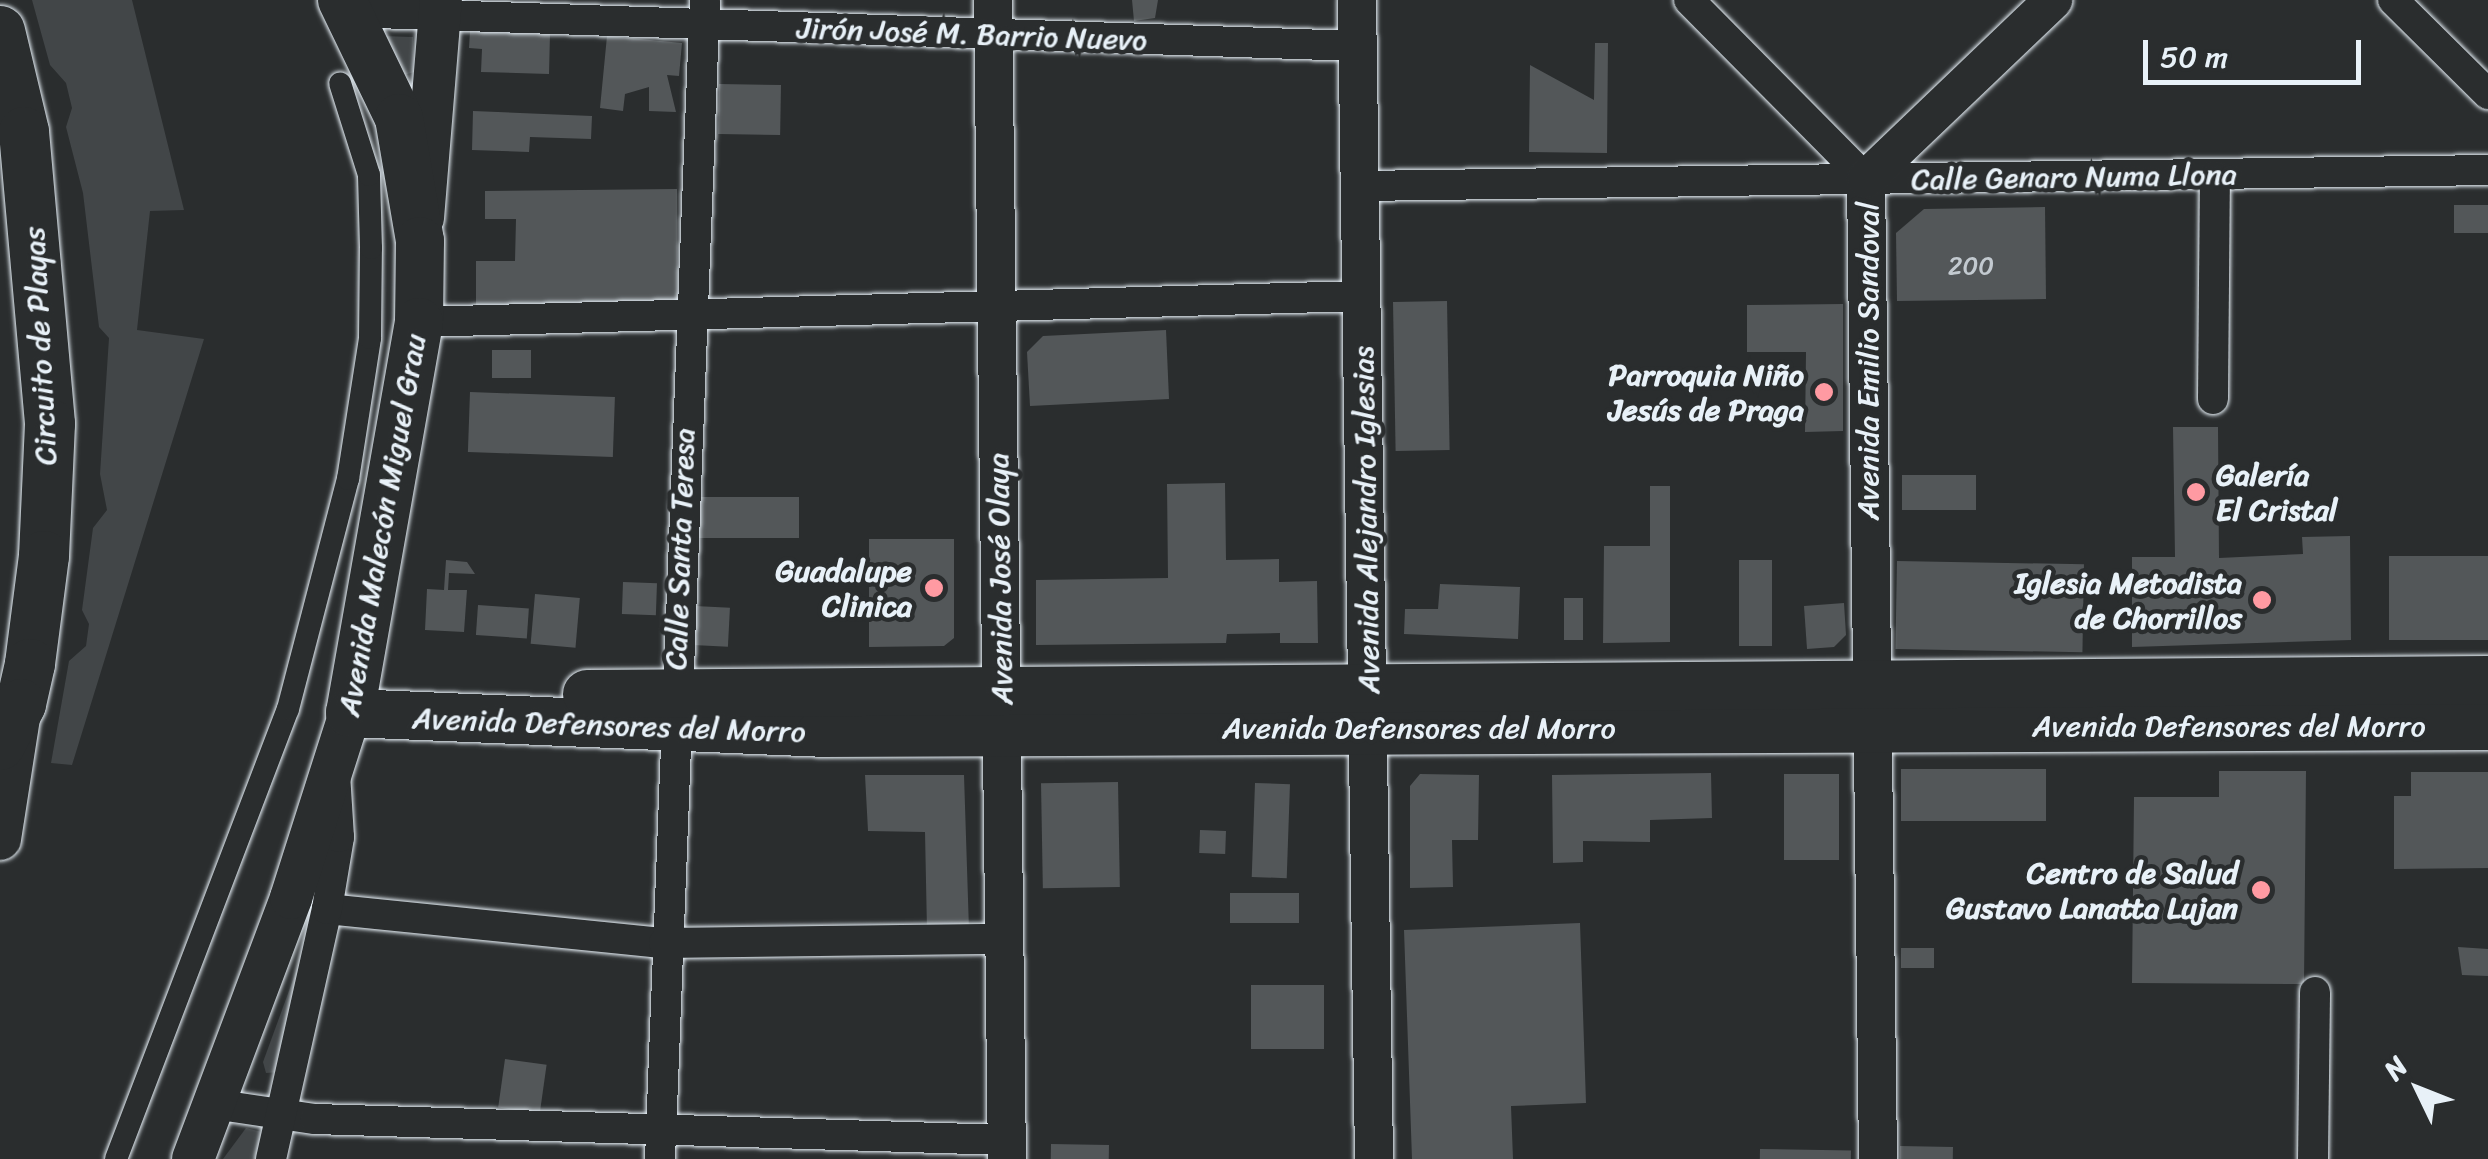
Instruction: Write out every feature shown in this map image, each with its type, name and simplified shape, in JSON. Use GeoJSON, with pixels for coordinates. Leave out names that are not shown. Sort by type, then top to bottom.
{"type":"FeatureCollection","features":[{"type":"Feature","properties":{"kind":"highway","name":"Circuito de Playas"},"geometry":{"type":"LineString","coordinates":[[0,31],[24,132],[50,424],[44,556],[11,725]]}},
{"type":"Feature","properties":{"kind":"main road","name":"Avenida Malecón Miguel Grau"},"geometry":{"type":"LineString","coordinates":[[194,1159],[334,765],[353,700],[419,322],[420,241],[399,118],[345,6]]}},
{"type":"Feature","properties":{"kind":"main road"},"geometry":{"type":"LineString","coordinates":[[420,241],[442,6]]}},
{"type":"Feature","properties":{"kind":"main road","name":"Avenida Defensores del Morro"},"geometry":{"type":"LineString","coordinates":[[353,700],[673,712],[1870,704],[2488,680]]}},
{"type":"Feature","properties":{"kind":"main road","name":"Avenida Defensores del Morro"},"geometry":{"type":"LineString","coordinates":[[1870,704],[2488,726]]}},
{"type":"Feature","properties":{"kind":"main road","name":"Circuito de Playas"},"geometry":{"type":"LineString","coordinates":[[0,840],[11,725]]}},
{"type":"Feature","properties":{"kind":"street"},"geometry":{"type":"LineString","coordinates":[[1689,0],[1866,179]]}},
{"type":"Feature","properties":{"kind":"street"},"geometry":{"type":"LineString","coordinates":[[2393,0],[2488,94]]}},
{"type":"Feature","properties":{"kind":"street","name":"Avenida Alejandro Iglesias"},"geometry":{"type":"LineString","coordinates":[[1358,1],[1374,1159]]}},
{"type":"Feature","properties":{"kind":"street","name":"Avenida Emilio Sandoval"},"geometry":{"type":"LineString","coordinates":[[1878,1159],[1866,179],[2045,2]]}},
{"type":"Feature","properties":{"kind":"street","name":"Jirón José M. Barrio Nuevo"},"geometry":{"type":"LineString","coordinates":[[345,6],[993,18],[1358,46]]}},
{"type":"Feature","properties":{"kind":"street","name":"Calle Santa Teresa"},"geometry":{"type":"LineString","coordinates":[[660,1145],[673,712],[705,12]]}},
{"type":"Feature","properties":{"kind":"street","name":"Avenida José Olaya"},"geometry":{"type":"LineString","coordinates":[[993,18],[1007,1150]]}},
{"type":"Feature","properties":{"kind":"street"},"geometry":{"type":"LineString","coordinates":[[116,1159],[288,709],[348,479],[370,338],[372,248],[369,175],[340,83]]}},
{"type":"Feature","properties":{"kind":"street","name":"Calle Genaro Numa Llona"},"geometry":{"type":"LineString","coordinates":[[1360,186],[2488,170]]}},
{"type":"Feature","properties":{"kind":"street"},"geometry":{"type":"LineString","coordinates":[[2213,399],[2215,176]]}},
{"type":"Feature","properties":{"kind":"street"},"geometry":{"type":"LineString","coordinates":[[419,322],[1362,296]]}},
{"type":"Feature","properties":{"kind":"street"},"geometry":{"type":"LineString","coordinates":[[271,1159],[328,909],[340,836],[334,765]]}},
{"type":"Feature","properties":{"kind":"street"},"geometry":{"type":"LineString","coordinates":[[328,909],[664,943],[1004,939]]}},
{"type":"Feature","properties":{"kind":"street"},"geometry":{"type":"LineString","coordinates":[[2313,1159],[2315,992]]}},
{"type":"Feature","properties":{"kind":"street"},"geometry":{"type":"LineString","coordinates":[[213,1104],[282,1116],[660,1145],[1007,1150]]}},
{"type":"Feature","properties":{"kind":"shaded area"},"geometry":{"type":"Polygon","coordinates":[[[32,0],[132,0],[184,210],[150,211],[137,330],[204,339],[72,765],[51,763],[69,661],[86,646],[89,624],[82,610],[93,528],[107,510],[100,474],[109,338],[99,327],[83,193],[66,127],[72,108],[66,83],[50,65],[32,0]]]}},
{"type":"Feature","properties":{"kind":"shaded area"},"geometry":{"type":"Polygon","coordinates":[[[382,36],[413,37],[414,72],[401,76],[382,36]]]}},
{"type":"Feature","properties":{"kind":"shaded area"},"geometry":{"type":"Polygon","coordinates":[[[320,906],[279,1072],[266,1073],[263,1062],[320,906]]]}},
{"type":"Feature","properties":{"kind":"shaded area"},"geometry":{"type":"Polygon","coordinates":[[[246,1128],[262,1132],[265,1159],[223,1159],[246,1128]]]}},
{"type":"Feature","properties":{"kind":"building"},"geometry":{"type":"Polygon","coordinates":[[[1132,0],[1158,0],[1155,18],[1134,21],[1132,0]]]}},
{"type":"Feature","properties":{"kind":"building"},"geometry":{"type":"Polygon","coordinates":[[[470,31],[550,34],[549,74],[481,72],[482,49],[469,48],[470,31]]]}},
{"type":"Feature","properties":{"kind":"building"},"geometry":{"type":"Polygon","coordinates":[[[607,36],[682,43],[679,76],[667,75],[676,112],[649,111],[649,87],[625,94],[623,111],[600,108],[607,36]]]}},
{"type":"Feature","properties":{"kind":"building"},"geometry":{"type":"Polygon","coordinates":[[[1595,43],[1608,43],[1607,153],[1529,152],[1530,65],[1594,100],[1595,43]]]}},
{"type":"Feature","properties":{"kind":"building"},"geometry":{"type":"Polygon","coordinates":[[[719,84],[781,85],[780,135],[718,134],[719,84]]]}},
{"type":"Feature","properties":{"kind":"building"},"geometry":{"type":"Polygon","coordinates":[[[473,111],[592,116],[591,139],[530,137],[529,152],[472,150],[473,111]]]}},
{"type":"Feature","properties":{"kind":"building"},"geometry":{"type":"Polygon","coordinates":[[[677,189],[678,305],[476,307],[476,261],[515,261],[516,219],[485,219],[485,191],[677,189]]]}},
{"type":"Feature","properties":{"kind":"building"},"geometry":{"type":"Polygon","coordinates":[[[2454,205],[2488,205],[2488,233],[2454,233],[2454,205]]]}},
{"type":"Feature","properties":{"kind":"building"},"geometry":{"type":"Polygon","coordinates":[[[2045,207],[2046,299],[1897,301],[1896,233],[1924,209],[2045,207]]]}},
{"type":"Feature","properties":{"kind":"building"},"geometry":{"type":"Polygon","coordinates":[[[1447,301],[1450,450],[1396,451],[1393,302],[1447,301]]]}},
{"type":"Feature","properties":{"kind":"building","name":"Parroquia Niño Jesús de Praga"},"geometry":{"type":"Polygon","coordinates":[[[1843,304],[1843,431],[1805,432],[1806,352],[1747,352],[1747,305],[1843,304]]]}},
{"type":"Feature","properties":{"kind":"building"},"geometry":{"type":"Polygon","coordinates":[[[1166,330],[1169,399],[1030,406],[1027,352],[1043,336],[1166,330]]]}},
{"type":"Feature","properties":{"kind":"building"},"geometry":{"type":"Polygon","coordinates":[[[492,350],[531,350],[531,378],[492,378],[492,350]]]}},
{"type":"Feature","properties":{"kind":"building"},"geometry":{"type":"Polygon","coordinates":[[[470,392],[615,397],[613,457],[468,452],[470,392]]]}},
{"type":"Feature","properties":{"kind":"building"},"geometry":{"type":"Polygon","coordinates":[[[2173,427],[2218,427],[2219,558],[2303,554],[2302,537],[2350,536],[2351,640],[2132,647],[2132,557],[2175,557],[2173,427]]]}},
{"type":"Feature","properties":{"kind":"building"},"geometry":{"type":"Polygon","coordinates":[[[1902,475],[1976,475],[1976,510],[1902,510],[1902,475]]]}},
{"type":"Feature","properties":{"kind":"building"},"geometry":{"type":"Polygon","coordinates":[[[1225,483],[1226,560],[1279,559],[1279,582],[1317,581],[1318,643],[1280,643],[1280,633],[1227,634],[1226,643],[1036,645],[1036,580],[1168,578],[1167,484],[1225,483]]]}},
{"type":"Feature","properties":{"kind":"building"},"geometry":{"type":"Polygon","coordinates":[[[1650,486],[1670,486],[1670,642],[1603,643],[1604,546],[1650,546],[1650,486]]]}},
{"type":"Feature","properties":{"kind":"building"},"geometry":{"type":"Polygon","coordinates":[[[699,497],[799,497],[799,538],[699,538],[699,497]]]}},
{"type":"Feature","properties":{"kind":"building"},"geometry":{"type":"Polygon","coordinates":[[[869,539],[954,539],[954,638],[944,646],[869,647],[869,539]]]}},
{"type":"Feature","properties":{"kind":"building"},"geometry":{"type":"Polygon","coordinates":[[[2389,556],[2488,556],[2488,640],[2389,640],[2389,556]]]}},
{"type":"Feature","properties":{"kind":"building"},"geometry":{"type":"Polygon","coordinates":[[[446,560],[467,562],[475,574],[449,573],[448,590],[467,590],[464,632],[425,630],[427,589],[444,590],[446,560]]]}},
{"type":"Feature","properties":{"kind":"building"},"geometry":{"type":"Polygon","coordinates":[[[1739,560],[1772,560],[1772,646],[1739,646],[1739,560]]]}},
{"type":"Feature","properties":{"kind":"building"},"geometry":{"type":"Polygon","coordinates":[[[1897,561],[2084,564],[2082,652],[1895,649],[1897,561]]]}},
{"type":"Feature","properties":{"kind":"building"},"geometry":{"type":"Polygon","coordinates":[[[623,582],[657,583],[656,615],[622,614],[623,582]]]}},
{"type":"Feature","properties":{"kind":"building"},"geometry":{"type":"Polygon","coordinates":[[[1440,584],[1520,587],[1518,639],[1404,634],[1405,609],[1438,609],[1440,584]]]}},
{"type":"Feature","properties":{"kind":"building"},"geometry":{"type":"Polygon","coordinates":[[[535,594],[580,598],[575,648],[531,644],[535,594]]]}},
{"type":"Feature","properties":{"kind":"building"},"geometry":{"type":"Polygon","coordinates":[[[1564,598],[1583,598],[1583,640],[1564,640],[1564,598]]]}},
{"type":"Feature","properties":{"kind":"building"},"geometry":{"type":"Polygon","coordinates":[[[1844,603],[1846,635],[1834,647],[1807,649],[1804,606],[1844,603]]]}},
{"type":"Feature","properties":{"kind":"building"},"geometry":{"type":"Polygon","coordinates":[[[478,605],[529,609],[527,638],[476,635],[478,605]]]}},
{"type":"Feature","properties":{"kind":"building"},"geometry":{"type":"Polygon","coordinates":[[[695,606],[730,608],[728,647],[693,645],[695,606]]]}},
{"type":"Feature","properties":{"kind":"building"},"geometry":{"type":"Polygon","coordinates":[[[1901,769],[2046,769],[2046,821],[1901,821],[1901,769]]]}},
{"type":"Feature","properties":{"kind":"building"},"geometry":{"type":"Polygon","coordinates":[[[2219,771],[2306,771],[2304,984],[2132,983],[2134,797],[2219,797],[2219,771]]]}},
{"type":"Feature","properties":{"kind":"building"},"geometry":{"type":"Polygon","coordinates":[[[2411,772],[2488,772],[2488,868],[2394,869],[2394,796],[2411,796],[2411,772]]]}},
{"type":"Feature","properties":{"kind":"building"},"geometry":{"type":"Polygon","coordinates":[[[1711,773],[1712,818],[1650,820],[1650,842],[1583,841],[1583,862],[1553,863],[1552,775],[1711,773]]]}},
{"type":"Feature","properties":{"kind":"building"},"geometry":{"type":"Polygon","coordinates":[[[1420,774],[1479,775],[1478,840],[1452,840],[1453,887],[1410,888],[1410,786],[1420,774]]]}},
{"type":"Feature","properties":{"kind":"building"},"geometry":{"type":"Polygon","coordinates":[[[1784,774],[1839,774],[1839,860],[1784,860],[1784,774]]]}},
{"type":"Feature","properties":{"kind":"building"},"geometry":{"type":"Polygon","coordinates":[[[865,775],[964,775],[969,930],[927,931],[925,832],[868,831],[865,775]]]}},
{"type":"Feature","properties":{"kind":"building"},"geometry":{"type":"Polygon","coordinates":[[[1118,782],[1120,887],[1043,888],[1041,783],[1118,782]]]}},
{"type":"Feature","properties":{"kind":"building"},"geometry":{"type":"Polygon","coordinates":[[[1255,783],[1290,784],[1287,878],[1252,877],[1255,783]]]}},
{"type":"Feature","properties":{"kind":"building"},"geometry":{"type":"Polygon","coordinates":[[[1200,830],[1226,831],[1225,854],[1199,853],[1200,830]]]}},
{"type":"Feature","properties":{"kind":"building"},"geometry":{"type":"Polygon","coordinates":[[[1230,893],[1299,893],[1299,923],[1230,923],[1230,893]]]}},
{"type":"Feature","properties":{"kind":"building"},"geometry":{"type":"Polygon","coordinates":[[[1580,923],[1586,1103],[1511,1106],[1513,1159],[1412,1159],[1404,930],[1580,923]]]}},
{"type":"Feature","properties":{"kind":"building"},"geometry":{"type":"Polygon","coordinates":[[[2458,947],[2488,949],[2488,976],[2462,975],[2458,947]]]}},
{"type":"Feature","properties":{"kind":"building"},"geometry":{"type":"Polygon","coordinates":[[[1901,948],[1934,948],[1934,968],[1901,968],[1901,948]]]}},
{"type":"Feature","properties":{"kind":"building"},"geometry":{"type":"Polygon","coordinates":[[[1251,985],[1324,985],[1324,1049],[1251,1049],[1251,985]]]}},
{"type":"Feature","properties":{"kind":"building"},"geometry":{"type":"Polygon","coordinates":[[[505,1059],[547,1065],[540,1113],[498,1108],[505,1059]]]}},
{"type":"Feature","properties":{"kind":"building"},"geometry":{"type":"Polygon","coordinates":[[[1051,1144],[1109,1145],[1109,1159],[1051,1159],[1051,1144]]]}},
{"type":"Feature","properties":{"kind":"building"},"geometry":{"type":"Polygon","coordinates":[[[1900,1146],[1953,1147],[1953,1159],[1900,1159],[1900,1146]]]}},
{"type":"Feature","properties":{"kind":"building"},"geometry":{"type":"Polygon","coordinates":[[[1760,1149],[1851,1151],[1851,1159],[1760,1159],[1760,1149]]]}},
{"type":"Feature","properties":{"kind":"place","name":"Parroquia Niño Jesús de Praga"},"geometry":{"type":"Point","coordinates":[1824,392]}},
{"type":"Feature","properties":{"kind":"place","name":"Galería El Cristal"},"geometry":{"type":"Point","coordinates":[2196,492]}},
{"type":"Feature","properties":{"kind":"place","name":"Guadalupe Clinica"},"geometry":{"type":"Point","coordinates":[934,588]}},
{"type":"Feature","properties":{"kind":"place","name":"Iglesia Metodista de Chorrillos"},"geometry":{"type":"Point","coordinates":[2262,600]}},
{"type":"Feature","properties":{"kind":"place","name":"Centro de Salud Gustavo Lanatta Lujan"},"geometry":{"type":"Point","coordinates":[2261,890]}}]}
